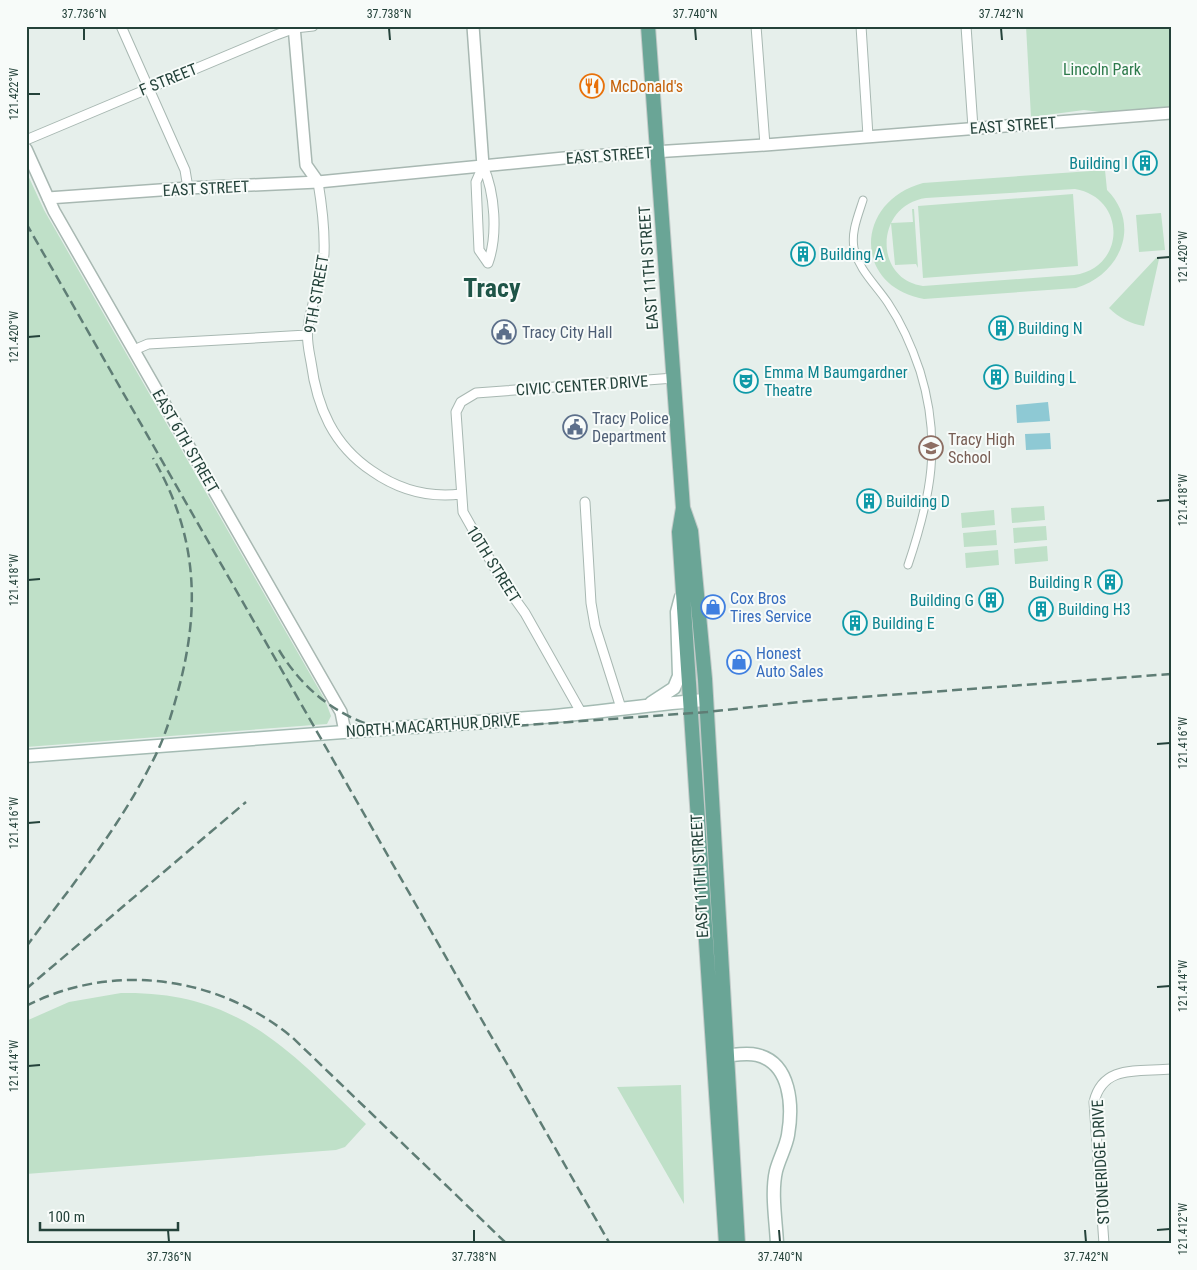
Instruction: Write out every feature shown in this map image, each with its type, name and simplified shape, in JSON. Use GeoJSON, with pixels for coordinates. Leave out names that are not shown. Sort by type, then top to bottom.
{"type":"FeatureCollection","features":[{"type":"Feature","properties":{"kind":"main road","name":"EAST 11TH STREET"},"geometry":{"type":"LineString","coordinates":[[648,26],[683,508],[679,532],[726,1244]]}},
{"type":"Feature","properties":{"kind":"main road","name":"EAST 11TH STREET"},"geometry":{"type":"LineString","coordinates":[[683,508],[691,531],[706,700],[738,1244]]}},
{"type":"Feature","properties":{"kind":"main road"},"geometry":{"type":"LineString","coordinates":[[649,704],[674,688],[679,676],[677,612],[683,587]]}},
{"type":"Feature","properties":{"kind":"main road","name":"NORTH MACARTHUR DRIVE"},"geometry":{"type":"LineString","coordinates":[[26,756],[582,714],[649,704],[706,700]]}},
{"type":"Feature","properties":{"kind":"main road"},"geometry":{"type":"LineString","coordinates":[[713,1057],[755,1054],[768,1058],[778,1066],[787,1087],[790,1112],[788,1136],[776,1171],[775,1182],[777,1244]]}},
{"type":"Feature","properties":{"kind":"street"},"geometry":{"type":"LineString","coordinates":[[122,26],[150,86],[185,170],[188,188]]}},
{"type":"Feature","properties":{"kind":"street","name":"F STREET"},"geometry":{"type":"LineString","coordinates":[[26,140],[150,86],[163,83],[274,30],[313,26]]}},
{"type":"Feature","properties":{"kind":"street"},"geometry":{"type":"LineString","coordinates":[[474,26],[483,166],[489,179],[492,209],[493,249],[488,263],[479,250],[476,182],[483,166]]}},
{"type":"Feature","properties":{"kind":"street"},"geometry":{"type":"LineString","coordinates":[[756,26],[765,145]]}},
{"type":"Feature","properties":{"kind":"street"},"geometry":{"type":"LineString","coordinates":[[861,26],[868,136]]}},
{"type":"Feature","properties":{"kind":"street"},"geometry":{"type":"LineString","coordinates":[[966,26],[973,128]]}},
{"type":"Feature","properties":{"kind":"street"},"geometry":{"type":"LineString","coordinates":[[294,27],[306,164],[318,182]]}},
{"type":"Feature","properties":{"kind":"street","name":"EAST STREET"},"geometry":{"type":"LineString","coordinates":[[48,198],[188,188],[318,182],[483,166],[1171,113]]}},
{"type":"Feature","properties":{"kind":"street","name":"EAST 6TH STREET"},"geometry":{"type":"LineString","coordinates":[[26,149],[48,198],[341,712],[345,732]]}},
{"type":"Feature","properties":{"kind":"street","name":"9TH STREET"},"geometry":{"type":"LineString","coordinates":[[318,182],[322,208],[324,254],[307,335],[314,386],[328,425],[341,444],[364,466],[388,482],[415,492],[444,496],[461,494]]}},
{"type":"Feature","properties":{"kind":"street"},"geometry":{"type":"LineString","coordinates":[[863,200],[854,231],[856,258],[861,268],[895,314],[909,342],[923,381],[931,422],[932,456],[929,493],[908,564]]}},
{"type":"Feature","properties":{"kind":"street"},"geometry":{"type":"LineString","coordinates":[[134,350],[145,344],[307,335]]}},
{"type":"Feature","properties":{"kind":"street","name":"CIVIC CENTER DRIVE"},"geometry":{"type":"LineString","coordinates":[[490,391],[674,378]]}},
{"type":"Feature","properties":{"kind":"street","name":"10TH STREET"},"geometry":{"type":"LineString","coordinates":[[490,391],[467,396],[456,412],[463,512],[502,581],[525,613],[582,714]]}},
{"type":"Feature","properties":{"kind":"street"},"geometry":{"type":"LineString","coordinates":[[585,502],[591,603],[595,626],[621,708]]}},
{"type":"Feature","properties":{"kind":"street","name":"STONERIDGE DRIVE"},"geometry":{"type":"LineString","coordinates":[[1104,1244],[1094,1102],[1097,1090],[1102,1082],[1117,1074],[1171,1070]]}},
{"type":"Feature","properties":{"kind":"green space","name":"Lincoln Park"},"geometry":{"type":"Polygon","coordinates":[[[1026,26],[1171,26],[1171,107],[1100,112],[1084,110],[1031,117],[1026,26]]]}},
{"type":"Feature","properties":{"kind":"green space"},"geometry":{"type":"Polygon","coordinates":[[[1105,170],[1107,190],[1118,204],[1123,218],[1124,233],[1121,247],[1114,261],[1104,272],[1076,288],[924,299],[900,291],[884,278],[874,261],[871,243],[874,224],[884,207],[901,193],[923,183],[1105,170]],[[1075,189],[926,198],[909,204],[897,214],[889,227],[887,242],[889,257],[895,270],[907,280],[923,286],[1074,275],[1091,270],[1103,260],[1111,247],[1114,233],[1111,218],[1104,205],[1092,195],[1075,189]]]}},
{"type":"Feature","properties":{"kind":"green space"},"geometry":{"type":"Polygon","coordinates":[[[26,171],[44,210],[325,700],[331,716],[327,724],[26,747],[26,171]]]}},
{"type":"Feature","properties":{"kind":"green space"},"geometry":{"type":"Polygon","coordinates":[[[1073,194],[1078,266],[923,278],[918,206],[1073,194]]]}},
{"type":"Feature","properties":{"kind":"green space"},"geometry":{"type":"Polygon","coordinates":[[[912,209],[914,209],[918,268],[916,264],[895,265],[891,223],[913,222],[912,209]]]}},
{"type":"Feature","properties":{"kind":"green space"},"geometry":{"type":"Polygon","coordinates":[[[1161,213],[1165,250],[1139,252],[1136,215],[1161,213]]]}},
{"type":"Feature","properties":{"kind":"green space"},"geometry":{"type":"Polygon","coordinates":[[[1156,258],[1159,259],[1144,326],[1134,324],[1121,318],[1109,308],[1156,258]]]}},
{"type":"Feature","properties":{"kind":"green space"},"geometry":{"type":"Polygon","coordinates":[[[1044,506],[1045,520],[1012,523],[1011,508],[1044,506]]]}},
{"type":"Feature","properties":{"kind":"green space"},"geometry":{"type":"Polygon","coordinates":[[[994,510],[995,525],[962,528],[961,513],[994,510]]]}},
{"type":"Feature","properties":{"kind":"green space"},"geometry":{"type":"Polygon","coordinates":[[[1046,526],[1047,540],[1014,543],[1013,528],[1046,526]]]}},
{"type":"Feature","properties":{"kind":"green space"},"geometry":{"type":"Polygon","coordinates":[[[996,530],[997,545],[964,547],[963,533],[996,530]]]}},
{"type":"Feature","properties":{"kind":"green space"},"geometry":{"type":"Polygon","coordinates":[[[1047,546],[1048,561],[1015,564],[1014,549],[1047,546]]]}},
{"type":"Feature","properties":{"kind":"green space"},"geometry":{"type":"Polygon","coordinates":[[[998,550],[999,565],[966,568],[965,553],[998,550]]]}},
{"type":"Feature","properties":{"kind":"green space"},"geometry":{"type":"Polygon","coordinates":[[[121,993],[162,995],[198,1002],[230,1014],[258,1030],[285,1049],[366,1124],[345,1147],[336,1150],[26,1174],[26,1021],[69,1002],[121,993]]]}},
{"type":"Feature","properties":{"kind":"green space"},"geometry":{"type":"Polygon","coordinates":[[[681,1085],[684,1204],[617,1087],[681,1085]]]}},
{"type":"Feature","properties":{"kind":"water"},"geometry":{"type":"Polygon","coordinates":[[[1048,402],[1050,421],[1017,423],[1016,405],[1048,402]]]}},
{"type":"Feature","properties":{"kind":"water"},"geometry":{"type":"Polygon","coordinates":[[[1050,433],[1051,449],[1026,450],[1025,434],[1050,433]]]}},
{"type":"Feature","properties":{"kind":"railway"},"geometry":{"type":"LineString","coordinates":[[26,223],[610,1244]]}},
{"type":"Feature","properties":{"kind":"railway"},"geometry":{"type":"LineString","coordinates":[[26,947],[123,814],[155,757],[163,739],[178,691],[190,630],[191,572],[179,515],[168,486],[153,458]]}},
{"type":"Feature","properties":{"kind":"railway"},"geometry":{"type":"LineString","coordinates":[[279,650],[305,684],[320,698],[337,709],[355,719],[374,726],[395,731],[417,733],[707,712],[808,701],[1171,674]]}},
{"type":"Feature","properties":{"kind":"railway"},"geometry":{"type":"LineString","coordinates":[[26,989],[246,802]]}},
{"type":"Feature","properties":{"kind":"railway"},"geometry":{"type":"LineString","coordinates":[[26,1006],[59,992],[94,983],[129,980],[164,982],[199,989],[232,1001],[264,1017],[293,1038],[507,1244]]}},
{"type":"Feature","properties":{"kind":"place","name":"McDonald's"},"geometry":{"type":"Point","coordinates":[592,86]}},
{"type":"Feature","properties":{"kind":"place","name":"Building I"},"geometry":{"type":"Point","coordinates":[1145,163]}},
{"type":"Feature","properties":{"kind":"place","name":"Building A"},"geometry":{"type":"Point","coordinates":[803,254]}},
{"type":"Feature","properties":{"kind":"place","name":"Building N"},"geometry":{"type":"Point","coordinates":[1001,328]}},
{"type":"Feature","properties":{"kind":"place","name":"Tracy City Hall"},"geometry":{"type":"Point","coordinates":[504,332]}},
{"type":"Feature","properties":{"kind":"place","name":"Building L"},"geometry":{"type":"Point","coordinates":[996,377]}},
{"type":"Feature","properties":{"kind":"place","name":"Emma M Baumgardner Theatre"},"geometry":{"type":"Point","coordinates":[746,381]}},
{"type":"Feature","properties":{"kind":"place","name":"Tracy Police Department"},"geometry":{"type":"Point","coordinates":[575,427]}},
{"type":"Feature","properties":{"kind":"place","name":"Tracy High School"},"geometry":{"type":"Point","coordinates":[931,448]}},
{"type":"Feature","properties":{"kind":"place","name":"Building D"},"geometry":{"type":"Point","coordinates":[869,501]}},
{"type":"Feature","properties":{"kind":"place","name":"Building R"},"geometry":{"type":"Point","coordinates":[1110,582]}},
{"type":"Feature","properties":{"kind":"place","name":"Building G"},"geometry":{"type":"Point","coordinates":[991,600]}},
{"type":"Feature","properties":{"kind":"place","name":"Cox Bros Tires Service"},"geometry":{"type":"Point","coordinates":[713,607]}},
{"type":"Feature","properties":{"kind":"place","name":"Building H3"},"geometry":{"type":"Point","coordinates":[1041,609]}},
{"type":"Feature","properties":{"kind":"place","name":"Building E"},"geometry":{"type":"Point","coordinates":[855,623]}},
{"type":"Feature","properties":{"kind":"place","name":"Honest Auto Sales"},"geometry":{"type":"Point","coordinates":[739,662]}},
{"type":"Feature","properties":{"kind":"district","name":"Tracy"},"geometry":{"type":"Point","coordinates":[492,288]}}]}
